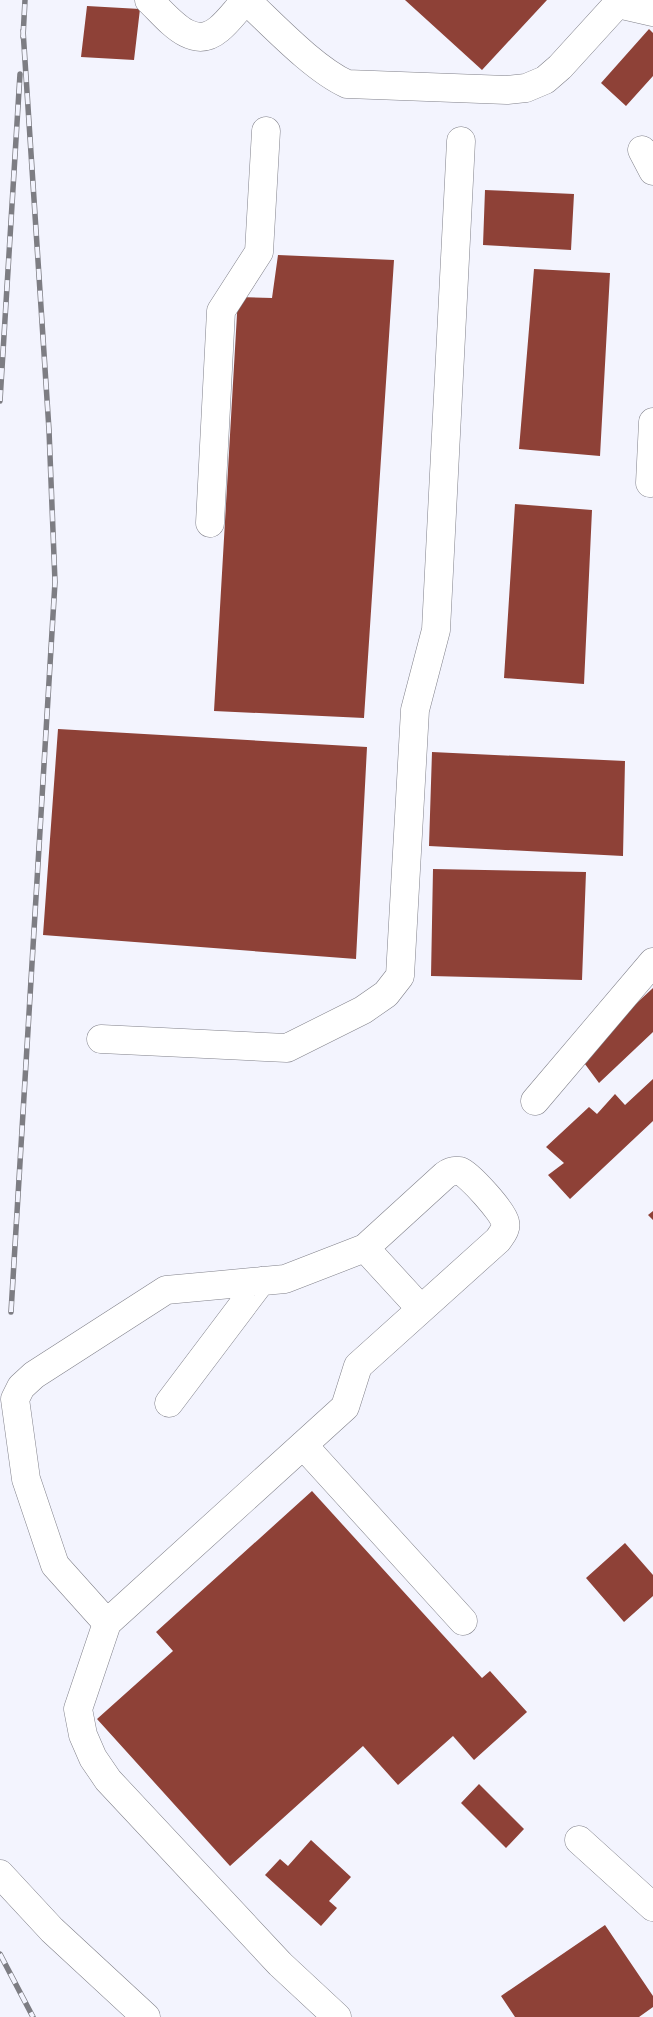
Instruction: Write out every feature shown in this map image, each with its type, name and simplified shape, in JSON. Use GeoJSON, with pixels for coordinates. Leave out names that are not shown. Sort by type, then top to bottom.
{"type":"FeatureCollection","features":[{"type":"Feature","properties":{"kind":"lane"},"geometry":{"type":"LineString","coordinates":[[148,0],[184,33],[194,37],[206,37],[219,29],[246,0],[333,78],[348,84],[506,90],[526,88],[545,80],[560,67],[620,2],[653,12]]}},
{"type":"Feature","properties":{"kind":"lane"},"geometry":{"type":"LineString","coordinates":[[210,523],[221,311],[259,252],[266,131]]}},
{"type":"Feature","properties":{"kind":"lane"},"geometry":{"type":"LineString","coordinates":[[101,1039],[288,1048],[363,1010],[386,994],[400,976],[415,710],[436,630],[461,141]]}},
{"type":"Feature","properties":{"kind":"lane"},"geometry":{"type":"LineString","coordinates":[[650,483],[653,422]]}},
{"type":"Feature","properties":{"kind":"lane"},"geometry":{"type":"LineString","coordinates":[[535,1101],[653,962]]}},
{"type":"Feature","properties":{"kind":"lane"},"geometry":{"type":"LineString","coordinates":[[107,1622],[55,1565],[26,1479],[15,1399],[20,1387],[34,1375],[166,1290],[285,1279],[365,1248],[445,1175],[452,1171],[460,1171],[501,1212],[506,1222],[505,1231],[498,1240],[358,1366],[345,1407],[107,1622],[78,1709],[83,1735],[93,1758],[108,1780],[280,1964],[337,2017]]}},
{"type":"Feature","properties":{"kind":"lane"},"geometry":{"type":"LineString","coordinates":[[365,1248],[421,1309]]}},
{"type":"Feature","properties":{"kind":"lane"},"geometry":{"type":"LineString","coordinates":[[169,1403],[261,1281]]}},
{"type":"Feature","properties":{"kind":"lane"},"geometry":{"type":"LineString","coordinates":[[303,1445],[463,1621]]}},
{"type":"Feature","properties":{"kind":"lane"},"geometry":{"type":"LineString","coordinates":[[579,1840],[653,1907]]}},
{"type":"Feature","properties":{"kind":"lane"},"geometry":{"type":"LineString","coordinates":[[0,1874],[52,1930],[146,2017]]}},
{"type":"Feature","properties":{"kind":"building"},"geometry":{"type":"Polygon","coordinates":[[[405,0],[547,0],[482,70],[405,0]]]}},
{"type":"Feature","properties":{"kind":"building"},"geometry":{"type":"Polygon","coordinates":[[[87,6],[140,9],[134,60],[81,57],[87,6]]]}},
{"type":"Feature","properties":{"kind":"building"},"geometry":{"type":"Polygon","coordinates":[[[649,29],[653,33],[653,76],[626,106],[601,83],[649,29]]]}},
{"type":"Feature","properties":{"kind":"building"},"geometry":{"type":"Polygon","coordinates":[[[485,190],[574,194],[571,250],[483,245],[485,190]]]}},
{"type":"Feature","properties":{"kind":"building"},"geometry":{"type":"Polygon","coordinates":[[[278,255],[394,260],[364,718],[214,711],[238,297],[272,298],[278,255]]]}},
{"type":"Feature","properties":{"kind":"building"},"geometry":{"type":"Polygon","coordinates":[[[534,269],[610,273],[600,456],[519,449],[534,269]]]}},
{"type":"Feature","properties":{"kind":"building"},"geometry":{"type":"Polygon","coordinates":[[[515,504],[592,510],[584,684],[504,678],[515,504]]]}},
{"type":"Feature","properties":{"kind":"building"},"geometry":{"type":"Polygon","coordinates":[[[58,729],[367,747],[356,959],[43,935],[58,729]]]}},
{"type":"Feature","properties":{"kind":"building"},"geometry":{"type":"Polygon","coordinates":[[[432,752],[625,761],[623,856],[429,846],[432,752]]]}},
{"type":"Feature","properties":{"kind":"building"},"geometry":{"type":"Polygon","coordinates":[[[433,869],[586,872],[582,980],[431,976],[433,869]]]}},
{"type":"Feature","properties":{"kind":"building"},"geometry":{"type":"Polygon","coordinates":[[[653,988],[653,1032],[599,1083],[579,1056],[653,988]]]}},
{"type":"Feature","properties":{"kind":"building"},"geometry":{"type":"Polygon","coordinates":[[[653,1079],[653,1121],[570,1199],[548,1175],[564,1163],[546,1147],[589,1107],[597,1114],[615,1094],[625,1105],[653,1079]]]}},
{"type":"Feature","properties":{"kind":"building"},"geometry":{"type":"Polygon","coordinates":[[[653,1211],[653,1220],[648,1215],[653,1211]]]}},
{"type":"Feature","properties":{"kind":"building"},"geometry":{"type":"Polygon","coordinates":[[[312,1491],[482,1678],[490,1671],[527,1712],[474,1760],[453,1736],[398,1785],[363,1746],[230,1866],[97,1719],[173,1651],[156,1632],[312,1491]]]}},
{"type":"Feature","properties":{"kind":"building"},"geometry":{"type":"Polygon","coordinates":[[[625,1543],[653,1575],[653,1596],[624,1622],[586,1578],[625,1543]]]}},
{"type":"Feature","properties":{"kind":"building"},"geometry":{"type":"Polygon","coordinates":[[[479,1784],[524,1829],[506,1848],[461,1803],[479,1784]]]}},
{"type":"Feature","properties":{"kind":"building"},"geometry":{"type":"Polygon","coordinates":[[[311,1840],[351,1877],[329,1901],[337,1908],[321,1926],[265,1875],[280,1859],[288,1866],[311,1840]]]}},
{"type":"Feature","properties":{"kind":"building"},"geometry":{"type":"Polygon","coordinates":[[[605,1925],[653,1996],[653,2007],[639,2017],[515,2017],[501,1996],[605,1925]]]}},
{"type":"Feature","properties":{"kind":"railway"},"geometry":{"type":"LineString","coordinates":[[23,37],[25,0]]}},
{"type":"Feature","properties":{"kind":"railway"},"geometry":{"type":"LineString","coordinates":[[11,1312],[55,582],[49,430],[23,30]]}},
{"type":"Feature","properties":{"kind":"railway"},"geometry":{"type":"LineString","coordinates":[[0,401],[20,74]]}},
{"type":"Feature","properties":{"kind":"railway"},"geometry":{"type":"LineString","coordinates":[[0,1954],[33,2017]]}}]}
